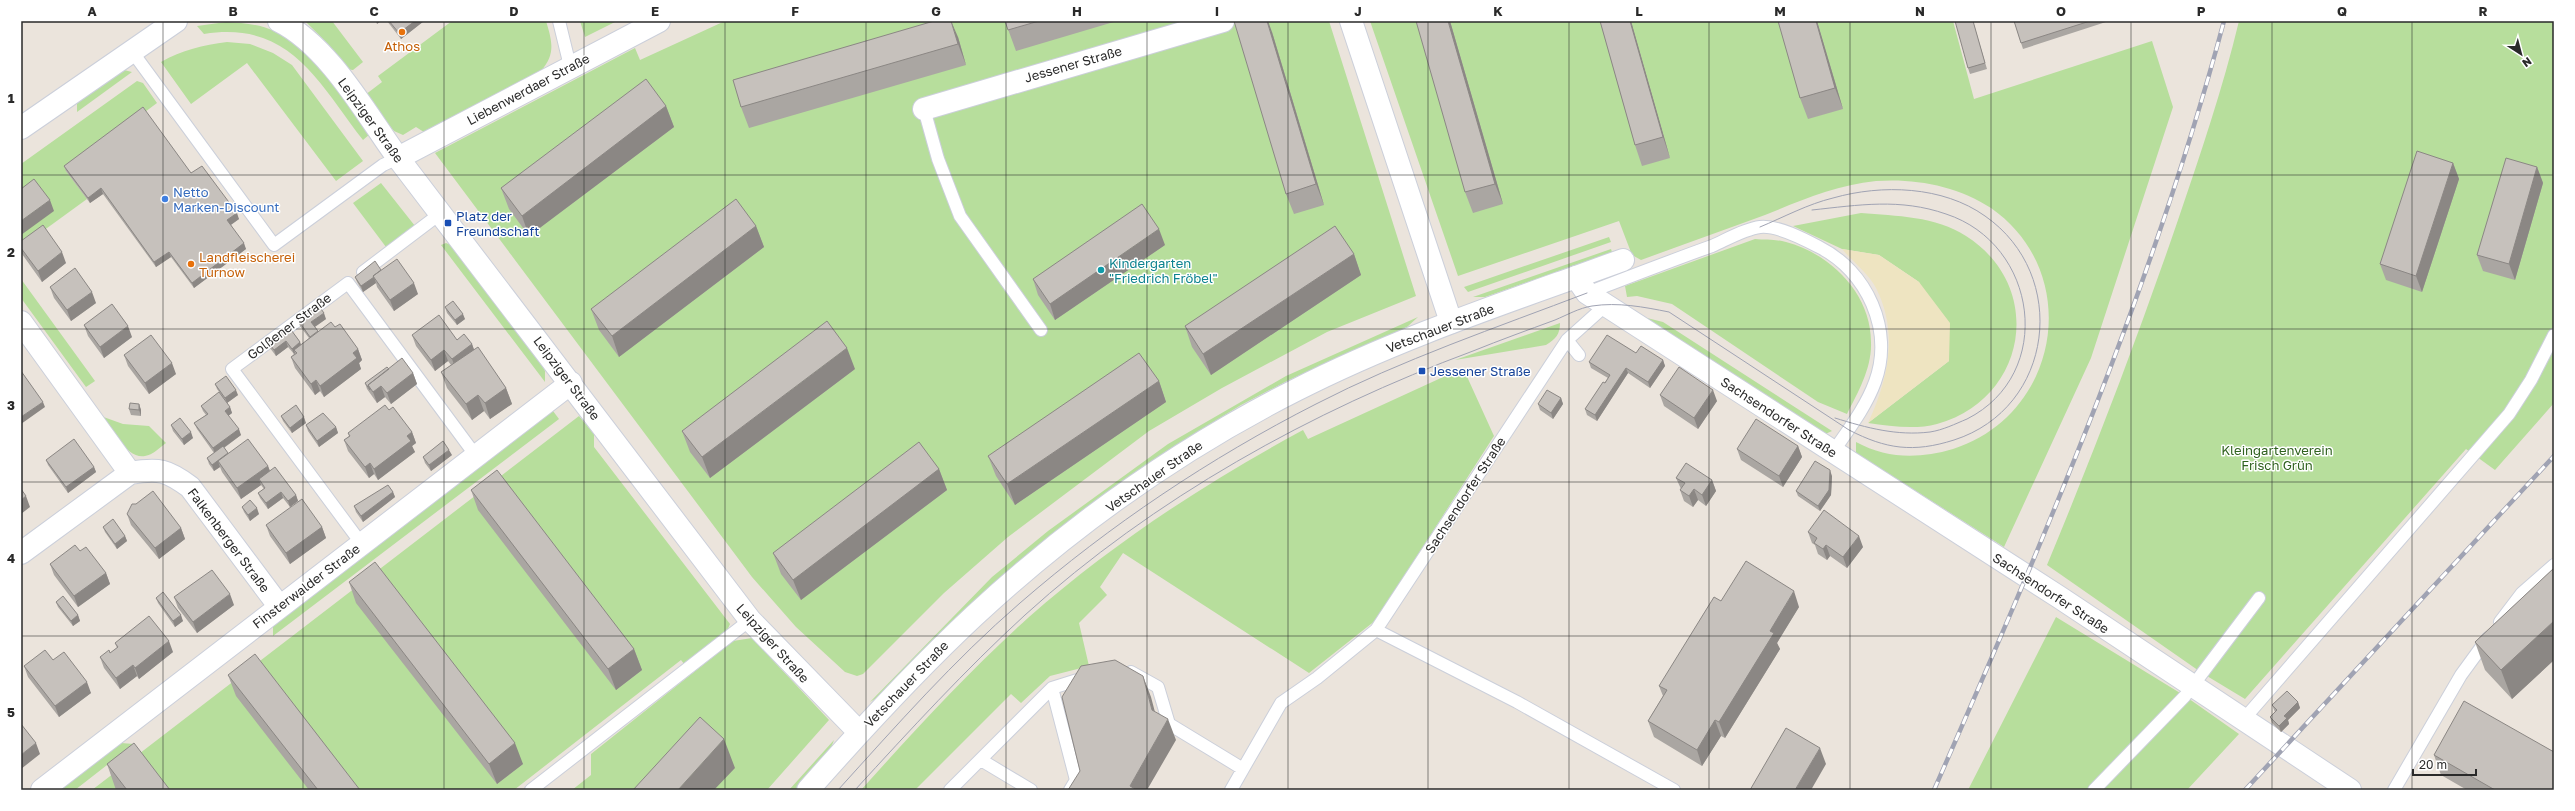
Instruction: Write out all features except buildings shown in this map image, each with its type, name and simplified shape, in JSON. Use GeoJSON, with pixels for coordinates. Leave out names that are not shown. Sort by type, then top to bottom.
{"type":"FeatureCollection","features":[{"type":"Feature","properties":{"kind":"street"},"geometry":{"type":"LineString","coordinates":[[21,128],[131,50],[176,21]]}},
{"type":"Feature","properties":{"kind":"street","name":"Leipziger Straße"},"geometry":{"type":"LineString","coordinates":[[279,21],[289,26],[317,49],[398,158],[571,383],[750,620],[860,732]]}},
{"type":"Feature","properties":{"kind":"street","name":"Liebenwerdaer Straße"},"geometry":{"type":"LineString","coordinates":[[398,158],[570,66],[659,21]]}},
{"type":"Feature","properties":{"kind":"street","name":"Jessener Straße"},"geometry":{"type":"LineString","coordinates":[[924,109],[1223,21]]}},
{"type":"Feature","properties":{"kind":"street"},"geometry":{"type":"LineString","coordinates":[[1351,21],[1451,322]]}},
{"type":"Feature","properties":{"kind":"street","name":"Vetschauer Straße"},"geometry":{"type":"LineString","coordinates":[[808,790],[860,732],[974,616],[1057,545],[1140,483],[1192,448],[1297,389],[1451,322],[1582,285],[1623,260]]}},
{"type":"Feature","properties":{"kind":"street"},"geometry":{"type":"LineString","coordinates":[[1582,285],[1606,305]]}},
{"type":"Feature","properties":{"kind":"street","name":"Sachsendorfer Straße"},"geometry":{"type":"LineString","coordinates":[[1606,305],[2193,685],[2350,790]]}},
{"type":"Feature","properties":{"kind":"street"},"geometry":{"type":"LineString","coordinates":[[21,322],[130,473]]}},
{"type":"Feature","properties":{"kind":"street","name":"Finsterwalder Straße"},"geometry":{"type":"LineString","coordinates":[[42,790],[279,606],[571,383]]}},
{"type":"Feature","properties":{"kind":"street","name":"Falkenberger Straße"},"geometry":{"type":"LineString","coordinates":[[21,553],[130,473],[154,468],[174,475],[190,487],[279,606]]}},
{"type":"Feature","properties":{"kind":"lane"},"geometry":{"type":"LineString","coordinates":[[559,21],[570,66]]}},
{"type":"Feature","properties":{"kind":"lane"},"geometry":{"type":"LineString","coordinates":[[131,50],[274,245],[383,165],[398,158]]}},
{"type":"Feature","properties":{"kind":"lane"},"geometry":{"type":"LineString","coordinates":[[924,109],[938,159],[960,216],[1041,330]]}},
{"type":"Feature","properties":{"kind":"lane"},"geometry":{"type":"LineString","coordinates":[[441,213],[348,283],[476,456]]}},
{"type":"Feature","properties":{"kind":"lane"},"geometry":{"type":"LineString","coordinates":[[1582,285],[1760,227],[1794,234],[1824,249],[1852,270],[1872,299],[1878,322],[1881,354],[1875,381],[1863,406],[1833,452]]}},
{"type":"Feature","properties":{"kind":"lane","name":"Golßener Straße"},"geometry":{"type":"LineString","coordinates":[[348,283],[232,369],[361,543]]}},
{"type":"Feature","properties":{"kind":"lane","name":"Sachsendorfer Straße"},"geometry":{"type":"LineString","coordinates":[[1231,790],[1281,703],[1317,678],[1376,630],[1567,340],[1606,305]]}},
{"type":"Feature","properties":{"kind":"lane"},"geometry":{"type":"LineString","coordinates":[[2244,719],[2509,414],[2532,380],[2554,335]]}},
{"type":"Feature","properties":{"kind":"lane"},"geometry":{"type":"LineString","coordinates":[[1567,340],[1579,355]]}},
{"type":"Feature","properties":{"kind":"lane"},"geometry":{"type":"LineString","coordinates":[[2394,790],[2461,675],[2522,593],[2554,565]]}},
{"type":"Feature","properties":{"kind":"lane"},"geometry":{"type":"LineString","coordinates":[[2094,790],[2185,696],[2259,598]]}},
{"type":"Feature","properties":{"kind":"lane"},"geometry":{"type":"LineString","coordinates":[[531,790],[750,620]]}},
{"type":"Feature","properties":{"kind":"lane"},"geometry":{"type":"LineString","coordinates":[[1376,630],[1517,702],[1674,790]]}},
{"type":"Feature","properties":{"kind":"lane"},"geometry":{"type":"LineString","coordinates":[[1117,670],[1125,668],[1158,687],[1169,724],[1243,769]]}},
{"type":"Feature","properties":{"kind":"lane"},"geometry":{"type":"LineString","coordinates":[[950,790],[1052,688],[1102,673]]}},
{"type":"Feature","properties":{"kind":"lane"},"geometry":{"type":"LineString","coordinates":[[1052,688],[1076,780],[1070,790]]}},
{"type":"Feature","properties":{"kind":"lane"},"geometry":{"type":"LineString","coordinates":[[981,760],[1031,790]]}},
{"type":"Feature","properties":{"kind":"green space"},"geometry":{"type":"Polygon","coordinates":[[[305,21],[332,21],[363,62],[353,70],[346,69],[329,45],[305,21]]]}},
{"type":"Feature","properties":{"kind":"green space"},"geometry":{"type":"Polygon","coordinates":[[[452,21],[546,21],[551,41],[551,53],[549,59],[541,71],[427,134],[416,127],[403,135],[394,131],[365,95],[382,82],[378,76],[452,21]]]}},
{"type":"Feature","properties":{"kind":"green space"},"geometry":{"type":"Polygon","coordinates":[[[580,21],[617,21],[585,37],[580,21]]]}},
{"type":"Feature","properties":{"kind":"green space"},"geometry":{"type":"Polygon","coordinates":[[[725,21],[1329,21],[1416,296],[1327,332],[1222,388],[1149,431],[1008,537],[944,593],[863,674],[857,676],[845,672],[796,627],[752,577],[435,153],[635,48],[640,60],[725,21]]]}},
{"type":"Feature","properties":{"kind":"green space"},"geometry":{"type":"Polygon","coordinates":[[[1370,21],[1953,21],[1974,99],[2152,41],[2173,107],[2091,358],[2004,547],[1856,453],[1856,442],[1879,452],[1903,456],[1928,455],[1953,449],[1989,432],[2017,406],[2037,375],[2047,340],[2048,304],[2039,268],[2020,236],[1991,208],[1965,194],[1936,185],[1921,182],[1891,180],[1876,181],[1847,186],[1819,194],[1641,260],[1632,255],[1619,221],[1458,276],[1370,21]]]}},
{"type":"Feature","properties":{"kind":"green space","name":"Kleingartenverein Frisch Grün"},"geometry":{"type":"Polygon","coordinates":[[[2239,21],[2554,21],[2554,403],[2495,470],[2466,449],[2245,699],[2202,673],[2047,565],[2082,480],[2163,264],[2211,121],[2239,21]]]}},
{"type":"Feature","properties":{"kind":"green space"},"geometry":{"type":"Polygon","coordinates":[[[226,22],[251,24],[263,27],[289,39],[316,62],[328,76],[370,134],[363,140],[316,77],[299,60],[280,46],[259,36],[234,32],[204,34],[197,26],[226,22]]]}},
{"type":"Feature","properties":{"kind":"green space"},"geometry":{"type":"Polygon","coordinates":[[[227,42],[250,44],[273,53],[292,65],[363,161],[336,181],[247,63],[191,104],[161,62],[177,54],[193,49],[227,42]]]}},
{"type":"Feature","properties":{"kind":"green space"},"geometry":{"type":"Polygon","coordinates":[[[120,69],[132,72],[77,112],[77,101],[120,69]]]}},
{"type":"Feature","properties":{"kind":"green space"},"geometry":{"type":"Polygon","coordinates":[[[137,81],[143,83],[157,103],[66,171],[87,199],[21,247],[21,164],[137,81]]]}},
{"type":"Feature","properties":{"kind":"green space"},"geometry":{"type":"Polygon","coordinates":[[[381,183],[415,226],[386,247],[353,203],[381,183]]]}},
{"type":"Feature","properties":{"kind":"green space"},"geometry":{"type":"Polygon","coordinates":[[[1861,213],[1915,218],[1942,224],[1954,229],[1966,236],[1991,258],[2008,283],[2016,311],[2015,340],[2007,367],[1991,391],[1967,411],[1929,426],[1902,427],[1868,423],[1949,361],[1919,282],[1879,255],[1842,249],[1793,226],[1861,213]]]}},
{"type":"Feature","properties":{"kind":"green space"},"geometry":{"type":"Polygon","coordinates":[[[1609,237],[1611,242],[1468,292],[1464,287],[1609,237]]]}},
{"type":"Feature","properties":{"kind":"green space"},"geometry":{"type":"Polygon","coordinates":[[[1755,239],[1786,242],[1803,248],[1833,266],[1856,292],[1864,308],[1869,324],[1871,352],[1864,380],[1847,414],[1818,402],[1672,304],[1637,296],[1627,297],[1625,286],[1755,239]]]}},
{"type":"Feature","properties":{"kind":"green space"},"geometry":{"type":"Polygon","coordinates":[[[446,243],[455,247],[539,357],[545,371],[545,382],[441,245],[446,243]]]}},
{"type":"Feature","properties":{"kind":"green space"},"geometry":{"type":"Polygon","coordinates":[[[1611,249],[1612,252],[1485,297],[1473,297],[1611,249]]]}},
{"type":"Feature","properties":{"kind":"green space"},"geometry":{"type":"Polygon","coordinates":[[[21,279],[95,381],[86,387],[21,298],[21,279]]]}},
{"type":"Feature","properties":{"kind":"green space"},"geometry":{"type":"Polygon","coordinates":[[[1639,316],[1663,322],[1832,431],[1823,435],[1639,316]]]}},
{"type":"Feature","properties":{"kind":"green space"},"geometry":{"type":"Polygon","coordinates":[[[1418,317],[1407,327],[1289,380],[1241,405],[1170,449],[1053,533],[998,580],[881,695],[870,702],[992,577],[1048,531],[1168,444],[1286,376],[1418,317]]]}},
{"type":"Feature","properties":{"kind":"green space"},"geometry":{"type":"Polygon","coordinates":[[[1560,323],[1557,336],[1546,345],[1455,360],[1560,323]]]}},
{"type":"Feature","properties":{"kind":"green space"},"geometry":{"type":"Polygon","coordinates":[[[1464,370],[1494,436],[1376,620],[1309,673],[1123,553],[1100,587],[1107,595],[1079,623],[1089,666],[1050,676],[1021,703],[1011,694],[915,790],[861,790],[922,723],[1007,637],[1093,564],[1160,516],[1231,471],[1303,430],[1308,439],[1454,372],[1464,370]]]}},
{"type":"Feature","properties":{"kind":"green space"},"geometry":{"type":"Polygon","coordinates":[[[553,411],[559,419],[273,636],[273,623],[553,411]]]}},
{"type":"Feature","properties":{"kind":"green space"},"geometry":{"type":"Polygon","coordinates":[[[98,415],[123,424],[149,426],[166,443],[151,454],[138,456],[125,448],[118,441],[98,415]]]}},
{"type":"Feature","properties":{"kind":"green space"},"geometry":{"type":"Polygon","coordinates":[[[579,416],[594,434],[594,447],[730,624],[726,633],[685,665],[681,660],[514,790],[92,790],[579,416]]]}},
{"type":"Feature","properties":{"kind":"green space"},"geometry":{"type":"Polygon","coordinates":[[[2056,617],[2185,696],[2239,734],[2187,790],[1968,790],[2056,617]]]}},
{"type":"Feature","properties":{"kind":"green space"},"geometry":{"type":"Polygon","coordinates":[[[752,638],[829,720],[767,790],[572,790],[591,775],[591,754],[733,641],[752,638]]]}},
{"type":"Feature","properties":{"kind":"green space"},"geometry":{"type":"Polygon","coordinates":[[[834,740],[829,753],[796,790],[789,790],[834,740]]]}},
{"type":"Feature","properties":{"kind":"green space"},"geometry":{"type":"Polygon","coordinates":[[[121,743],[134,744],[75,790],[60,790],[121,743]]]}},
{"type":"Feature","properties":{"kind":"sand"},"geometry":{"type":"Polygon","coordinates":[[[1842,249],[1879,255],[1919,282],[1950,323],[1949,361],[1868,423],[1881,390],[1885,373],[1889,339],[1887,322],[1883,305],[1873,283],[1842,249]]]}},
{"type":"Feature","properties":{"kind":"tram line"},"geometry":{"type":"LineString","coordinates":[[855,790],[959,679],[1025,615],[1075,573],[1127,533],[1181,496],[1294,430],[1353,401],[1413,375],[1555,320],[1582,308],[1602,305],[1621,305],[1669,312],[1849,430],[1888,445],[1913,448],[1926,447],[1954,440],[1988,424],[2013,400],[2030,371],[2039,338],[2039,304],[2030,271],[2012,241],[1985,216],[1968,206],[1931,193],[1912,190],[1892,190],[1852,194],[1824,201],[1805,207],[1760,227]]}},
{"type":"Feature","properties":{"kind":"tram line"},"geometry":{"type":"LineString","coordinates":[[1812,210],[1863,205],[1896,204],[1929,209],[1946,214],[1977,230],[2001,252],[2017,280],[2024,311],[2024,342],[2014,372],[1995,399],[1967,419],[1935,431],[1906,433],[1870,428],[1835,418]]}},
{"type":"Feature","properties":{"kind":"tram line"},"geometry":{"type":"LineString","coordinates":[[838,790],[949,670],[1020,603],[1089,547],[1162,494],[1238,447],[1348,388],[1450,345],[1587,293]]}},
{"type":"Feature","properties":{"kind":"railway"},"geometry":{"type":"LineString","coordinates":[[1934,790],[2016,601],[2094,411],[2164,218],[2196,120],[2224,21]]}},
{"type":"Feature","properties":{"kind":"railway"},"geometry":{"type":"LineString","coordinates":[[2245,790],[2554,456]]}},
{"type":"Feature","properties":{"kind":"place","name":"Athos"},"geometry":{"type":"Point","coordinates":[402,32]}},
{"type":"Feature","properties":{"kind":"place","name":"Netto Marken-Discount"},"geometry":{"type":"Point","coordinates":[165,199]}},
{"type":"Feature","properties":{"kind":"place","name":"Platz der Freundschaft"},"geometry":{"type":"Point","coordinates":[448,223]}},
{"type":"Feature","properties":{"kind":"place","name":"Landfleischerei Turnow"},"geometry":{"type":"Point","coordinates":[191,264]}},
{"type":"Feature","properties":{"kind":"place","name":"Kindergarten \"Friedrich Fröbel\""},"geometry":{"type":"Point","coordinates":[1101,270]}},
{"type":"Feature","properties":{"kind":"place","name":"Jessener Straße"},"geometry":{"type":"Point","coordinates":[1422,371]}}]}
